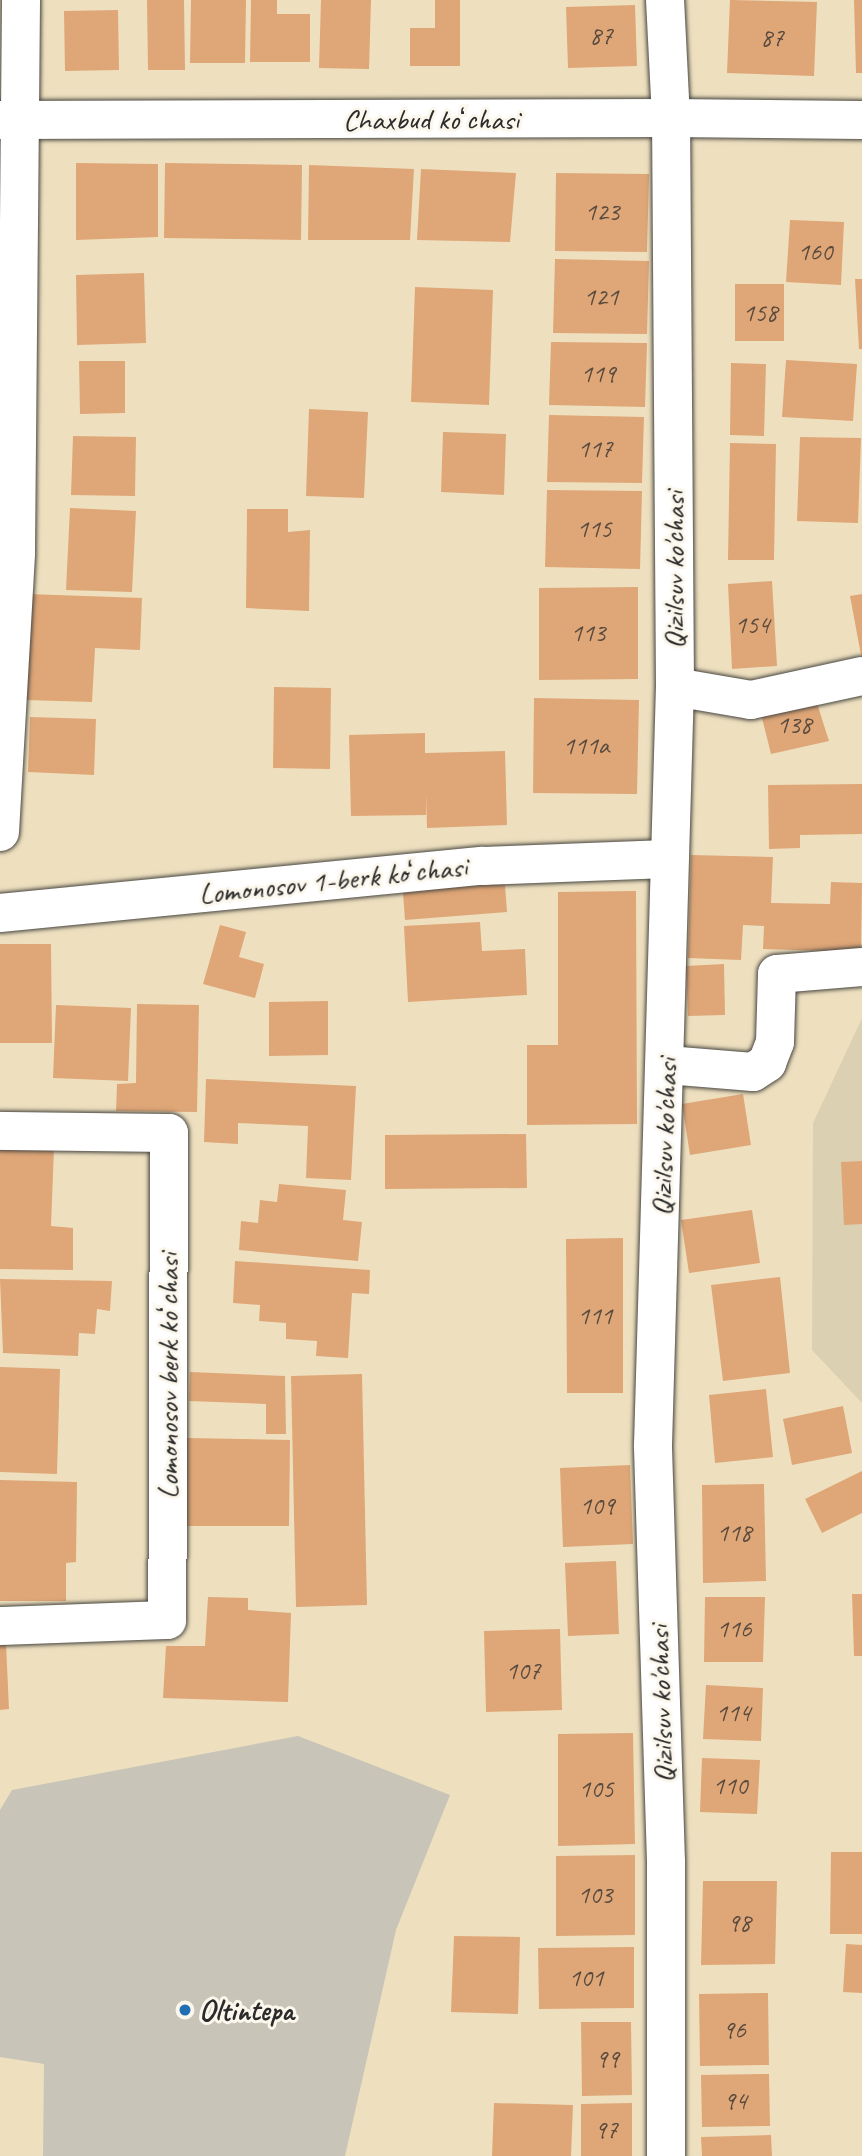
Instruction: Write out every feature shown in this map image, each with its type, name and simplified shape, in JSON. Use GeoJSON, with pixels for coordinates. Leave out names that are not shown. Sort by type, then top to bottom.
{"type":"FeatureCollection","features":[{"type":"Feature","properties":{"kind":"street"},"geometry":{"type":"LineString","coordinates":[[0,832],[16,552],[11,120],[20,0]]}},
{"type":"Feature","properties":{"kind":"street","name":"Qizilsuv ko'chasi"},"geometry":{"type":"LineString","coordinates":[[665,0],[671,118],[675,687],[667,859],[667,1065],[653,1445],[666,1862],[666,2156]]}},
{"type":"Feature","properties":{"kind":"street","name":"Chaxbud koʻchasi"},"geometry":{"type":"LineString","coordinates":[[11,120],[862,120]]}},
{"type":"Feature","properties":{"kind":"street"},"geometry":{"type":"LineString","coordinates":[[675,687],[751,700],[862,676]]}},
{"type":"Feature","properties":{"kind":"street","name":"Lomonosov 1-berk koʻchasi"},"geometry":{"type":"LineString","coordinates":[[0,913],[483,866],[667,859]]}},
{"type":"Feature","properties":{"kind":"street"},"geometry":{"type":"LineString","coordinates":[[667,1065],[753,1072],[767,1063],[775,1042],[777,974],[862,967]]}},
{"type":"Feature","properties":{"kind":"street","name":"Lomonosov berk koʻchasi"},"geometry":{"type":"LineString","coordinates":[[0,1131],[169,1133],[167,1620],[0,1626]]}},
{"type":"Feature","properties":{"kind":"shaded area"},"geometry":{"type":"Polygon","coordinates":[[[862,1018],[862,1403],[812,1350],[813,1123],[862,1018]]]}},
{"type":"Feature","properties":{"kind":"shaded area"},"geometry":{"type":"Polygon","coordinates":[[[298,1736],[450,1795],[396,1930],[345,2156],[43,2156],[44,2064],[0,2057],[0,1810],[12,1790],[298,1736]]]}},
{"type":"Feature","properties":{"kind":"building"},"geometry":{"type":"Polygon","coordinates":[[[147,0],[184,0],[185,70],[148,70],[147,0]]]}},
{"type":"Feature","properties":{"kind":"building"},"geometry":{"type":"Polygon","coordinates":[[[191,0],[246,0],[245,63],[190,63],[191,0]]]}},
{"type":"Feature","properties":{"kind":"building"},"geometry":{"type":"Polygon","coordinates":[[[251,0],[277,0],[277,14],[310,14],[310,62],[250,62],[251,0]]]}},
{"type":"Feature","properties":{"kind":"building"},"geometry":{"type":"Polygon","coordinates":[[[321,0],[371,0],[369,69],[319,68],[321,0]]]}},
{"type":"Feature","properties":{"kind":"building"},"geometry":{"type":"Polygon","coordinates":[[[435,0],[460,0],[460,66],[410,66],[410,28],[435,28],[435,0]]]}},
{"type":"Feature","properties":{"kind":"building"},"geometry":{"type":"Polygon","coordinates":[[[730,0],[817,2],[814,76],[727,73],[730,0]]]}},
{"type":"Feature","properties":{"kind":"building"},"geometry":{"type":"Polygon","coordinates":[[[854,0],[862,0],[862,73],[856,73],[854,0]]]}},
{"type":"Feature","properties":{"kind":"building"},"geometry":{"type":"Polygon","coordinates":[[[635,5],[637,66],[568,68],[566,7],[635,5]]]}},
{"type":"Feature","properties":{"kind":"building"},"geometry":{"type":"Polygon","coordinates":[[[118,10],[119,70],[65,71],[64,11],[118,10]]]}},
{"type":"Feature","properties":{"kind":"building"},"geometry":{"type":"Polygon","coordinates":[[[76,163],[158,164],[158,237],[76,240],[76,163]]]}},
{"type":"Feature","properties":{"kind":"building"},"geometry":{"type":"Polygon","coordinates":[[[165,163],[302,165],[301,240],[164,238],[165,163]]]}},
{"type":"Feature","properties":{"kind":"building"},"geometry":{"type":"Polygon","coordinates":[[[309,165],[414,169],[410,240],[308,240],[309,165]]]}},
{"type":"Feature","properties":{"kind":"building"},"geometry":{"type":"Polygon","coordinates":[[[421,169],[516,173],[510,242],[417,240],[421,169]]]}},
{"type":"Feature","properties":{"kind":"building"},"geometry":{"type":"Polygon","coordinates":[[[556,173],[649,174],[647,252],[555,251],[556,173]]]}},
{"type":"Feature","properties":{"kind":"building"},"geometry":{"type":"Polygon","coordinates":[[[790,220],[844,222],[841,285],[786,282],[790,220]]]}},
{"type":"Feature","properties":{"kind":"building"},"geometry":{"type":"Polygon","coordinates":[[[555,259],[649,261],[647,334],[553,333],[555,259]]]}},
{"type":"Feature","properties":{"kind":"building"},"geometry":{"type":"Polygon","coordinates":[[[144,273],[146,343],[77,345],[76,275],[144,273]]]}},
{"type":"Feature","properties":{"kind":"building"},"geometry":{"type":"Polygon","coordinates":[[[855,279],[862,279],[862,349],[859,349],[855,279]]]}},
{"type":"Feature","properties":{"kind":"building"},"geometry":{"type":"Polygon","coordinates":[[[735,284],[784,284],[784,341],[735,341],[735,284]]]}},
{"type":"Feature","properties":{"kind":"building"},"geometry":{"type":"Polygon","coordinates":[[[415,287],[493,290],[489,405],[411,402],[415,287]]]}},
{"type":"Feature","properties":{"kind":"building"},"geometry":{"type":"Polygon","coordinates":[[[551,342],[647,343],[645,407],[549,405],[551,342]]]}},
{"type":"Feature","properties":{"kind":"building"},"geometry":{"type":"Polygon","coordinates":[[[786,360],[857,364],[853,421],[782,417],[786,360]]]}},
{"type":"Feature","properties":{"kind":"building"},"geometry":{"type":"Polygon","coordinates":[[[79,361],[125,361],[125,413],[80,414],[79,361]]]}},
{"type":"Feature","properties":{"kind":"building"},"geometry":{"type":"Polygon","coordinates":[[[731,363],[766,364],[764,436],[730,435],[731,363]]]}},
{"type":"Feature","properties":{"kind":"building"},"geometry":{"type":"Polygon","coordinates":[[[309,409],[368,412],[364,498],[306,496],[309,409]]]}},
{"type":"Feature","properties":{"kind":"building"},"geometry":{"type":"Polygon","coordinates":[[[549,415],[644,417],[642,483],[547,482],[549,415]]]}},
{"type":"Feature","properties":{"kind":"building"},"geometry":{"type":"Polygon","coordinates":[[[443,432],[506,434],[504,495],[441,492],[443,432]]]}},
{"type":"Feature","properties":{"kind":"building"},"geometry":{"type":"Polygon","coordinates":[[[73,436],[136,437],[135,496],[71,495],[73,436]]]}},
{"type":"Feature","properties":{"kind":"building"},"geometry":{"type":"Polygon","coordinates":[[[800,437],[861,438],[858,523],[797,521],[800,437]]]}},
{"type":"Feature","properties":{"kind":"building"},"geometry":{"type":"Polygon","coordinates":[[[730,443],[776,444],[774,560],[728,560],[730,443]]]}},
{"type":"Feature","properties":{"kind":"building"},"geometry":{"type":"Polygon","coordinates":[[[547,490],[642,491],[640,569],[545,567],[547,490]]]}},
{"type":"Feature","properties":{"kind":"building"},"geometry":{"type":"Polygon","coordinates":[[[70,508],[136,511],[132,592],[66,590],[70,508]]]}},
{"type":"Feature","properties":{"kind":"building"},"geometry":{"type":"Polygon","coordinates":[[[247,509],[288,509],[288,532],[310,530],[309,611],[246,608],[247,509]]]}},
{"type":"Feature","properties":{"kind":"building"},"geometry":{"type":"Polygon","coordinates":[[[772,581],[777,666],[732,669],[728,584],[772,581]]]}},
{"type":"Feature","properties":{"kind":"building"},"geometry":{"type":"Polygon","coordinates":[[[638,587],[638,679],[539,680],[539,588],[638,587]]]}},
{"type":"Feature","properties":{"kind":"building"},"geometry":{"type":"Polygon","coordinates":[[[28,594],[142,598],[140,650],[95,648],[92,702],[25,700],[28,594]]]}},
{"type":"Feature","properties":{"kind":"building"},"geometry":{"type":"Polygon","coordinates":[[[862,594],[862,655],[861,655],[850,596],[862,594]]]}},
{"type":"Feature","properties":{"kind":"building"},"geometry":{"type":"Polygon","coordinates":[[[274,687],[331,688],[330,769],[273,768],[274,687]]]}},
{"type":"Feature","properties":{"kind":"building"},"geometry":{"type":"Polygon","coordinates":[[[815,697],[829,741],[771,754],[760,710],[815,697]]]}},
{"type":"Feature","properties":{"kind":"building"},"geometry":{"type":"Polygon","coordinates":[[[534,698],[639,700],[637,794],[533,793],[534,698]]]}},
{"type":"Feature","properties":{"kind":"building"},"geometry":{"type":"Polygon","coordinates":[[[30,717],[96,719],[94,775],[28,772],[30,717]]]}},
{"type":"Feature","properties":{"kind":"building"},"geometry":{"type":"Polygon","coordinates":[[[425,733],[425,753],[505,751],[507,825],[427,828],[426,793],[426,815],[351,816],[349,735],[425,733]]]}},
{"type":"Feature","properties":{"kind":"building"},"geometry":{"type":"Polygon","coordinates":[[[862,784],[862,834],[800,835],[800,848],[769,849],[768,785],[862,784]]]}},
{"type":"Feature","properties":{"kind":"building"},"geometry":{"type":"Polygon","coordinates":[[[691,855],[773,857],[771,903],[830,904],[831,882],[862,883],[861,952],[763,949],[764,926],[743,925],[741,960],[688,958],[691,855]]]}},
{"type":"Feature","properties":{"kind":"building"},"geometry":{"type":"Polygon","coordinates":[[[504,871],[507,912],[405,920],[402,879],[504,871]]]}},
{"type":"Feature","properties":{"kind":"building"},"geometry":{"type":"Polygon","coordinates":[[[636,891],[637,1124],[527,1125],[527,1045],[558,1045],[558,892],[636,891]]]}},
{"type":"Feature","properties":{"kind":"building"},"geometry":{"type":"Polygon","coordinates":[[[480,922],[482,951],[525,949],[527,995],[408,1002],[404,926],[480,922]]]}},
{"type":"Feature","properties":{"kind":"building"},"geometry":{"type":"Polygon","coordinates":[[[220,925],[246,932],[239,957],[264,964],[255,998],[203,984],[220,925]]]}},
{"type":"Feature","properties":{"kind":"building"},"geometry":{"type":"Polygon","coordinates":[[[0,944],[51,944],[52,1043],[0,1043],[0,944]]]}},
{"type":"Feature","properties":{"kind":"building"},"geometry":{"type":"Polygon","coordinates":[[[724,964],[725,1015],[688,1016],[686,966],[724,964]]]}},
{"type":"Feature","properties":{"kind":"building"},"geometry":{"type":"Polygon","coordinates":[[[328,1001],[328,1055],[269,1056],[269,1002],[328,1001]]]}},
{"type":"Feature","properties":{"kind":"building"},"geometry":{"type":"Polygon","coordinates":[[[137,1004],[199,1005],[197,1112],[116,1111],[117,1084],[136,1083],[137,1004]]]}},
{"type":"Feature","properties":{"kind":"building"},"geometry":{"type":"Polygon","coordinates":[[[56,1005],[131,1008],[128,1081],[53,1078],[56,1005]]]}},
{"type":"Feature","properties":{"kind":"building"},"geometry":{"type":"Polygon","coordinates":[[[206,1079],[356,1086],[351,1180],[306,1178],[308,1126],[238,1123],[238,1144],[204,1142],[206,1079]]]}},
{"type":"Feature","properties":{"kind":"building"},"geometry":{"type":"Polygon","coordinates":[[[743,1094],[751,1145],[690,1155],[682,1104],[743,1094]]]}},
{"type":"Feature","properties":{"kind":"building"},"geometry":{"type":"Polygon","coordinates":[[[526,1134],[527,1188],[385,1189],[385,1135],[526,1134]]]}},
{"type":"Feature","properties":{"kind":"building"},"geometry":{"type":"Polygon","coordinates":[[[0,1147],[54,1148],[51,1226],[73,1228],[73,1270],[0,1269],[0,1147]]]}},
{"type":"Feature","properties":{"kind":"building"},"geometry":{"type":"Polygon","coordinates":[[[862,1161],[862,1224],[844,1225],[841,1162],[862,1161]]]}},
{"type":"Feature","properties":{"kind":"building"},"geometry":{"type":"Polygon","coordinates":[[[279,1184],[346,1190],[343,1220],[362,1222],[358,1261],[239,1250],[241,1221],[258,1223],[260,1200],[277,1202],[279,1184]]]}},
{"type":"Feature","properties":{"kind":"building"},"geometry":{"type":"Polygon","coordinates":[[[752,1210],[760,1263],[689,1273],[681,1220],[752,1210]]]}},
{"type":"Feature","properties":{"kind":"building"},"geometry":{"type":"Polygon","coordinates":[[[623,1238],[623,1393],[567,1393],[566,1239],[623,1238]]]}},
{"type":"Feature","properties":{"kind":"building"},"geometry":{"type":"Polygon","coordinates":[[[235,1261],[370,1270],[369,1294],[352,1293],[348,1358],[316,1356],[317,1341],[286,1339],[286,1323],[259,1321],[260,1305],[233,1303],[235,1261]]]}},
{"type":"Feature","properties":{"kind":"building"},"geometry":{"type":"Polygon","coordinates":[[[780,1277],[790,1373],[723,1381],[711,1285],[780,1277]]]}},
{"type":"Feature","properties":{"kind":"building"},"geometry":{"type":"Polygon","coordinates":[[[0,1279],[112,1281],[110,1311],[97,1309],[95,1334],[79,1333],[78,1356],[3,1353],[0,1279]]]}},
{"type":"Feature","properties":{"kind":"building"},"geometry":{"type":"Polygon","coordinates":[[[0,1367],[60,1369],[57,1474],[0,1472],[0,1367]]]}},
{"type":"Feature","properties":{"kind":"building"},"geometry":{"type":"Polygon","coordinates":[[[190,1372],[285,1376],[286,1434],[266,1434],[266,1404],[189,1401],[190,1372]]]}},
{"type":"Feature","properties":{"kind":"building"},"geometry":{"type":"Polygon","coordinates":[[[362,1374],[367,1605],[296,1607],[291,1376],[362,1374]]]}},
{"type":"Feature","properties":{"kind":"building"},"geometry":{"type":"Polygon","coordinates":[[[766,1389],[773,1457],[715,1463],[709,1395],[766,1389]]]}},
{"type":"Feature","properties":{"kind":"building"},"geometry":{"type":"Polygon","coordinates":[[[843,1406],[852,1453],[792,1465],[783,1419],[843,1406]]]}},
{"type":"Feature","properties":{"kind":"building"},"geometry":{"type":"Polygon","coordinates":[[[187,1438],[290,1440],[289,1526],[187,1526],[187,1438]]]}},
{"type":"Feature","properties":{"kind":"building"},"geometry":{"type":"Polygon","coordinates":[[[630,1465],[633,1544],[563,1547],[560,1468],[630,1465]]]}},
{"type":"Feature","properties":{"kind":"building"},"geometry":{"type":"Polygon","coordinates":[[[862,1471],[862,1513],[822,1533],[805,1499],[862,1471]]]}},
{"type":"Feature","properties":{"kind":"building"},"geometry":{"type":"Polygon","coordinates":[[[0,1480],[77,1482],[76,1562],[66,1563],[66,1601],[0,1601],[0,1480]]]}},
{"type":"Feature","properties":{"kind":"building"},"geometry":{"type":"Polygon","coordinates":[[[764,1484],[766,1581],[703,1583],[702,1485],[764,1484]]]}},
{"type":"Feature","properties":{"kind":"building"},"geometry":{"type":"Polygon","coordinates":[[[616,1561],[619,1634],[568,1636],[565,1563],[616,1561]]]}},
{"type":"Feature","properties":{"kind":"building"},"geometry":{"type":"Polygon","coordinates":[[[852,1594],[862,1594],[862,1656],[854,1656],[852,1594]]]}},
{"type":"Feature","properties":{"kind":"building"},"geometry":{"type":"Polygon","coordinates":[[[208,1597],[248,1598],[248,1610],[291,1613],[288,1702],[163,1698],[166,1646],[205,1646],[208,1597]]]}},
{"type":"Feature","properties":{"kind":"building"},"geometry":{"type":"Polygon","coordinates":[[[705,1597],[765,1597],[763,1662],[704,1662],[705,1597]]]}},
{"type":"Feature","properties":{"kind":"building"},"geometry":{"type":"Polygon","coordinates":[[[560,1629],[562,1710],[486,1712],[484,1631],[560,1629]]]}},
{"type":"Feature","properties":{"kind":"building"},"geometry":{"type":"Polygon","coordinates":[[[6,1644],[9,1709],[0,1710],[0,1645],[6,1644]]]}},
{"type":"Feature","properties":{"kind":"building"},"geometry":{"type":"Polygon","coordinates":[[[706,1685],[763,1688],[761,1741],[703,1739],[706,1685]]]}},
{"type":"Feature","properties":{"kind":"building"},"geometry":{"type":"Polygon","coordinates":[[[633,1733],[635,1844],[558,1846],[558,1734],[633,1733]]]}},
{"type":"Feature","properties":{"kind":"building"},"geometry":{"type":"Polygon","coordinates":[[[702,1758],[760,1760],[757,1814],[700,1812],[702,1758]]]}},
{"type":"Feature","properties":{"kind":"building"},"geometry":{"type":"Polygon","coordinates":[[[831,1852],[862,1852],[862,1934],[830,1934],[831,1852]]]}},
{"type":"Feature","properties":{"kind":"building"},"geometry":{"type":"Polygon","coordinates":[[[635,1855],[635,1935],[556,1936],[556,1856],[635,1855]]]}},
{"type":"Feature","properties":{"kind":"building"},"geometry":{"type":"Polygon","coordinates":[[[703,1881],[777,1881],[775,1964],[701,1965],[703,1881]]]}},
{"type":"Feature","properties":{"kind":"building"},"geometry":{"type":"Polygon","coordinates":[[[454,1936],[520,1937],[518,2014],[451,2012],[454,1936]]]}},
{"type":"Feature","properties":{"kind":"building"},"geometry":{"type":"Polygon","coordinates":[[[846,1944],[862,1945],[862,1993],[843,1992],[846,1944]]]}},
{"type":"Feature","properties":{"kind":"building"},"geometry":{"type":"Polygon","coordinates":[[[634,1947],[634,2008],[539,2009],[538,1948],[634,1947]]]}},
{"type":"Feature","properties":{"kind":"building"},"geometry":{"type":"Polygon","coordinates":[[[768,1993],[769,2065],[700,2066],[699,1994],[768,1993]]]}},
{"type":"Feature","properties":{"kind":"building"},"geometry":{"type":"Polygon","coordinates":[[[581,2022],[631,2022],[632,2095],[582,2096],[581,2022]]]}},
{"type":"Feature","properties":{"kind":"building"},"geometry":{"type":"Polygon","coordinates":[[[769,2074],[770,2126],[702,2127],[701,2075],[769,2074]]]}},
{"type":"Feature","properties":{"kind":"building"},"geometry":{"type":"Polygon","coordinates":[[[494,2103],[573,2105],[571,2156],[492,2156],[494,2103]]]}},
{"type":"Feature","properties":{"kind":"building"},"geometry":{"type":"Polygon","coordinates":[[[632,2103],[632,2156],[581,2156],[581,2104],[632,2103]]]}},
{"type":"Feature","properties":{"kind":"building"},"geometry":{"type":"Polygon","coordinates":[[[771,2135],[772,2156],[702,2156],[701,2137],[771,2135]]]}},
{"type":"Feature","properties":{"kind":"place","name":"Oltintepa"},"geometry":{"type":"Point","coordinates":[185,2010]}}]}
